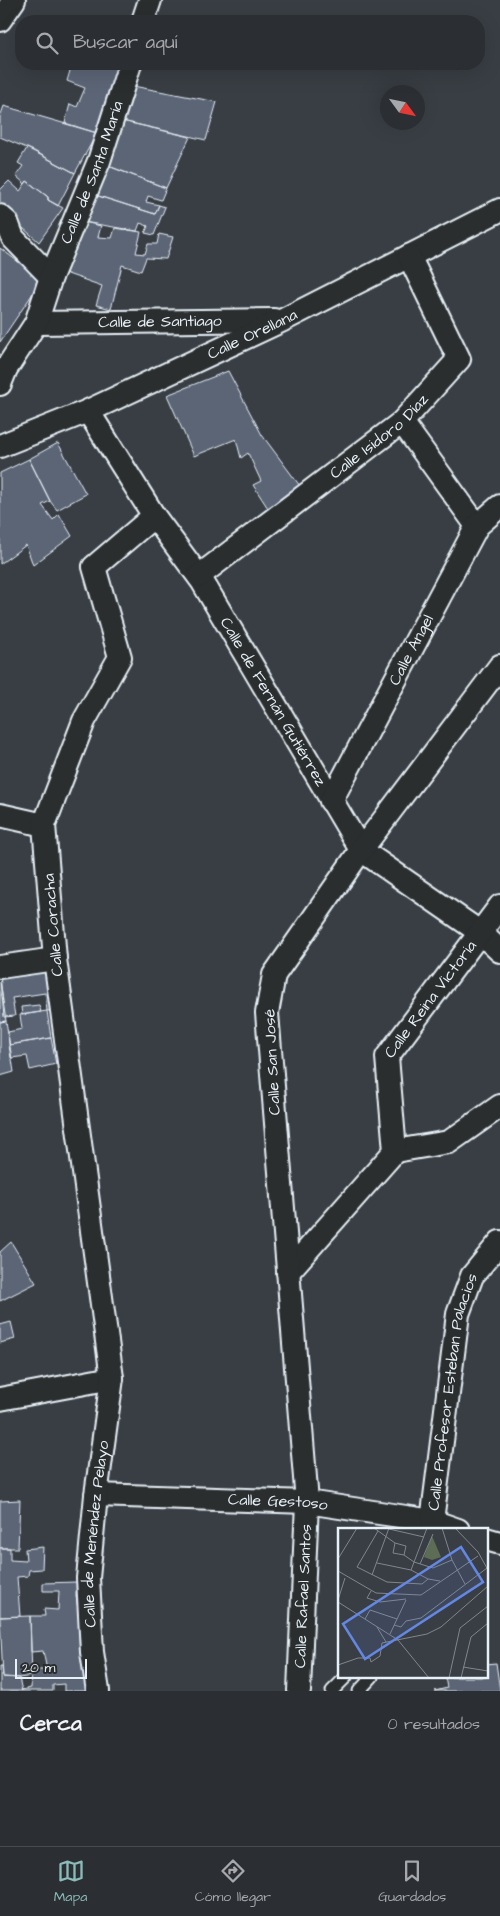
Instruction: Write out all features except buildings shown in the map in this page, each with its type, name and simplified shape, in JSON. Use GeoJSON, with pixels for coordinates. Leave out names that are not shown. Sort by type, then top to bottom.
{"type":"FeatureCollection","features":[{"type":"Feature","properties":{"kind":"street"},"geometry":{"type":"LineString","coordinates":[[0,20],[14,0]]}},
{"type":"Feature","properties":{"kind":"street"},"geometry":{"type":"LineString","coordinates":[[145,15],[150,0]]}},
{"type":"Feature","properties":{"kind":"street","name":"Calle de Santa María"},"geometry":{"type":"LineString","coordinates":[[0,384],[6,369],[36,323],[51,278],[99,161],[128,70]]}},
{"type":"Feature","properties":{"kind":"street","name":"Calle Orellana"},"geometry":{"type":"LineString","coordinates":[[0,446],[88,410],[283,320],[500,210]]}},
{"type":"Feature","properties":{"kind":"street"},"geometry":{"type":"LineString","coordinates":[[0,216],[7,222],[12,238],[51,278]]}},
{"type":"Feature","properties":{"kind":"street","name":"Calle Isidoro Díaz"},"geometry":{"type":"LineString","coordinates":[[199,576],[402,422],[459,359],[408,256]]}},
{"type":"Feature","properties":{"kind":"street","name":"Calle de Santiago"},"geometry":{"type":"LineString","coordinates":[[36,323],[283,320]]}},
{"type":"Feature","properties":{"kind":"street","name":"Calle de Fernán Gutiérrez"},"geometry":{"type":"LineString","coordinates":[[88,410],[154,516],[199,576],[361,850],[481,933],[500,951]]}},
{"type":"Feature","properties":{"kind":"street"},"geometry":{"type":"LineString","coordinates":[[402,422],[477,526]]}},
{"type":"Feature","properties":{"kind":"street","name":"Calle Ángel"},"geometry":{"type":"LineString","coordinates":[[332,800],[477,526],[500,506]]}},
{"type":"Feature","properties":{"kind":"street","name":"Calle Coracha"},"geometry":{"type":"LineString","coordinates":[[112,1378],[55,959],[44,825],[84,721],[120,657],[94,567],[154,516]]}},
{"type":"Feature","properties":{"kind":"street","name":"Calle San José"},"geometry":{"type":"LineString","coordinates":[[307,1502],[267,1012],[274,975],[361,850],[500,666]]}},
{"type":"Feature","properties":{"kind":"street"},"geometry":{"type":"LineString","coordinates":[[0,815],[44,825]]}},
{"type":"Feature","properties":{"kind":"street","name":"Calle Reina Victoria"},"geometry":{"type":"LineString","coordinates":[[395,1151],[387,1057],[500,906]]}},
{"type":"Feature","properties":{"kind":"street"},"geometry":{"type":"LineString","coordinates":[[0,966],[55,959]]}},
{"type":"Feature","properties":{"kind":"street"},"geometry":{"type":"LineString","coordinates":[[288,1272],[395,1151],[449,1142],[500,1106]]}},
{"type":"Feature","properties":{"kind":"street","name":"Calle Profesor Esteban Palacios"},"geometry":{"type":"LineString","coordinates":[[432,1521],[458,1314],[472,1276],[500,1242]]}},
{"type":"Feature","properties":{"kind":"street"},"geometry":{"type":"LineString","coordinates":[[0,1399],[112,1378]]}},
{"type":"Feature","properties":{"kind":"street","name":"Calle de Menéndez Pelayo"},"geometry":{"type":"LineString","coordinates":[[98,1691],[92,1652],[88,1578],[96,1495],[112,1378]]}},
{"type":"Feature","properties":{"kind":"street","name":"Calle Gestoso"},"geometry":{"type":"LineString","coordinates":[[96,1495],[307,1502],[432,1521],[452,1528]]}},
{"type":"Feature","properties":{"kind":"street","name":"Calle Rafael Santos"},"geometry":{"type":"LineString","coordinates":[[299,1691],[307,1502]]}},
{"type":"Feature","properties":{"kind":"lane"},"geometry":{"type":"LineString","coordinates":[[332,1691],[345,1678]]}},
{"type":"Feature","properties":{"kind":"lane"},"geometry":{"type":"LineString","coordinates":[[359,1691],[371,1678]]}}]}
